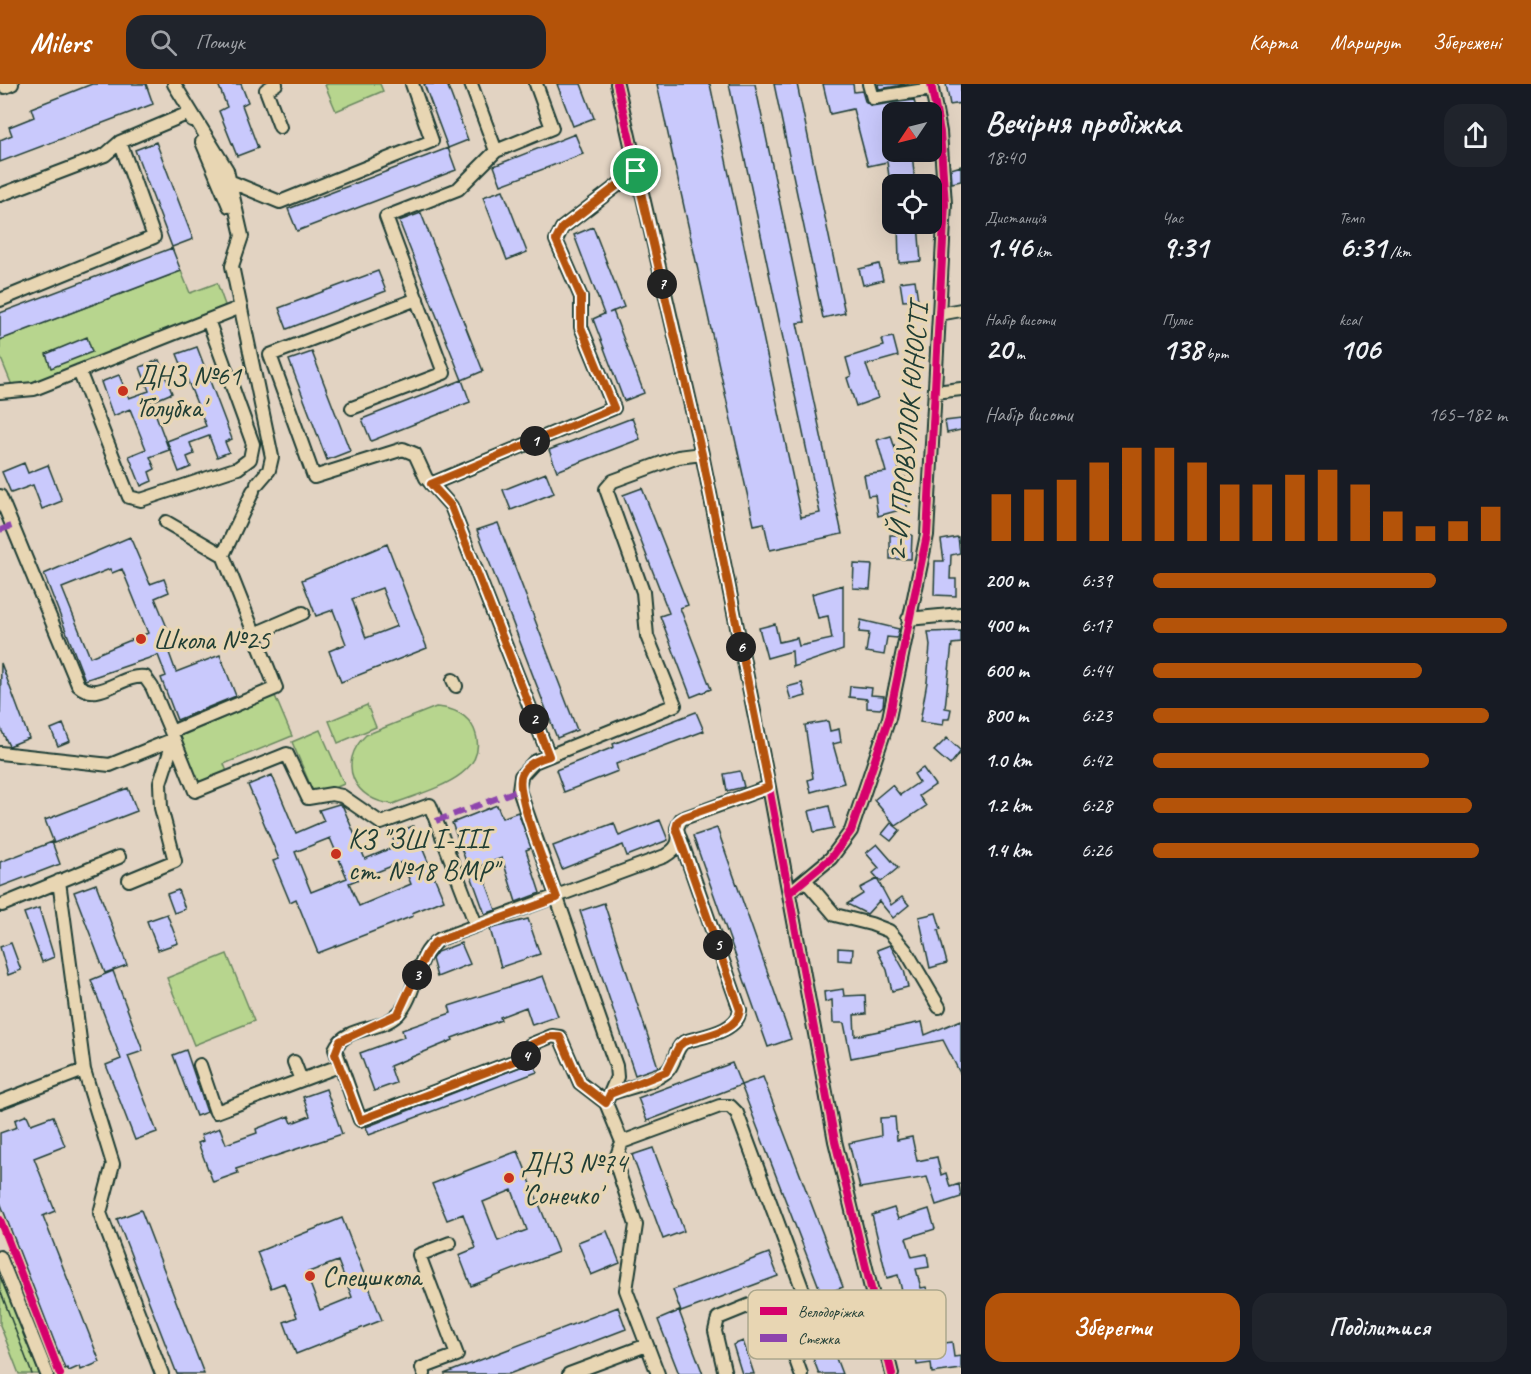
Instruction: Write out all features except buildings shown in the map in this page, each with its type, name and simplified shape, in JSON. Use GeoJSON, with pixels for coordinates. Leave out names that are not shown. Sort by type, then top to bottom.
{"type":"FeatureCollection","features":[{"type":"Feature","properties":{"kind":"street"},"geometry":{"type":"LineString","coordinates":[[1,84],[5,87],[12,84]]}},
{"type":"Feature","properties":{"kind":"street"},"geometry":{"type":"LineString","coordinates":[[174,84],[189,113],[242,236]]}},
{"type":"Feature","properties":{"kind":"street"},"geometry":{"type":"LineString","coordinates":[[276,84],[266,90],[280,127]]}},
{"type":"Feature","properties":{"kind":"street"},"geometry":{"type":"LineString","coordinates":[[229,181],[280,202],[432,141],[412,84]]}},
{"type":"Feature","properties":{"kind":"street"},"geometry":{"type":"LineString","coordinates":[[471,84],[496,151]]}},
{"type":"Feature","properties":{"kind":"street"},"geometry":{"type":"LineString","coordinates":[[352,408],[444,374],[386,217],[458,189],[496,151],[552,128],[536,84]]}},
{"type":"Feature","properties":{"kind":"street"},"geometry":{"type":"LineString","coordinates":[[617,84],[702,454],[769,787],[835,1141],[872,1290]]}},
{"type":"Feature","properties":{"kind":"street"},"geometry":{"type":"LineString","coordinates":[[869,84],[873,98],[927,87]]}},
{"type":"Feature","properties":{"kind":"street","name":"2-Й ПРОВУЛОК ЮНОСТІ"},"geometry":{"type":"LineString","coordinates":[[789,893],[831,858],[851,831],[889,717],[927,536],[945,204],[940,132],[927,87]]}},
{"type":"Feature","properties":{"kind":"street"},"geometry":{"type":"LineString","coordinates":[[0,195],[105,155],[120,142],[189,113]]}},
{"type":"Feature","properties":{"kind":"street"},"geometry":{"type":"LineString","coordinates":[[189,113],[227,170],[242,236],[232,266],[272,457],[268,470],[255,488],[223,555]]}},
{"type":"Feature","properties":{"kind":"street"},"geometry":{"type":"LineString","coordinates":[[0,300],[154,237],[120,142]]}},
{"type":"Feature","properties":{"kind":"street"},"geometry":{"type":"LineString","coordinates":[[431,484],[614,408],[581,327],[581,297],[556,240],[562,228],[636,171]]}},
{"type":"Feature","properties":{"kind":"street"},"geometry":{"type":"LineString","coordinates":[[417,299],[270,355],[314,477],[403,449],[415,454],[431,484],[451,506],[549,756]]}},
{"type":"Feature","properties":{"kind":"street"},"geometry":{"type":"LineString","coordinates":[[0,392],[29,390],[241,307]]}},
{"type":"Feature","properties":{"kind":"street"},"geometry":{"type":"LineString","coordinates":[[939,314],[961,310]]}},
{"type":"Feature","properties":{"kind":"street"},"geometry":{"type":"LineString","coordinates":[[79,371],[129,497],[141,500],[238,468],[250,459],[253,444],[208,320]]}},
{"type":"Feature","properties":{"kind":"street"},"geometry":{"type":"LineString","coordinates":[[935,392],[961,389]]}},
{"type":"Feature","properties":{"kind":"street"},"geometry":{"type":"LineString","coordinates":[[658,1374],[626,1290],[636,1225],[615,1161],[622,1142],[608,1098],[617,1077],[616,1066],[519,790],[524,771],[534,762],[675,705],[647,636],[643,592],[606,489],[613,481],[678,457],[702,454]]}},
{"type":"Feature","properties":{"kind":"street"},"geometry":{"type":"LineString","coordinates":[[0,496],[78,685],[88,692],[96,692],[135,677],[145,677],[152,687],[195,791],[287,754],[308,798],[332,794],[342,796],[381,823],[430,805],[476,925]]}},
{"type":"Feature","properties":{"kind":"street"},"geometry":{"type":"LineString","coordinates":[[0,753],[110,765],[276,688],[223,555],[166,522]]}},
{"type":"Feature","properties":{"kind":"street"},"geometry":{"type":"LineString","coordinates":[[254,634],[303,613]]}},
{"type":"Feature","properties":{"kind":"street"},"geometry":{"type":"LineString","coordinates":[[908,619],[961,614]]}},
{"type":"Feature","properties":{"kind":"street"},"geometry":{"type":"LineString","coordinates":[[129,880],[175,861],[161,808],[160,783],[172,736]]}},
{"type":"Feature","properties":{"kind":"street"},"geometry":{"type":"LineString","coordinates":[[680,838],[675,849],[665,856],[435,942],[426,954],[398,1014],[340,1041],[335,1049],[339,1066],[360,1120],[526,1057],[530,1045],[552,1036],[560,1037],[583,1088],[608,1098],[661,1075],[670,1067],[679,1046],[684,1042],[732,1026],[740,1018],[740,1010],[680,838],[676,828],[681,819],[769,787]]}},
{"type":"Feature","properties":{"kind":"street"},"geometry":{"type":"LineString","coordinates":[[2,905],[119,857]]}},
{"type":"Feature","properties":{"kind":"street"},"geometry":{"type":"LineString","coordinates":[[59,881],[84,1070],[114,1164],[100,1213],[162,1374]]}},
{"type":"Feature","properties":{"kind":"street"},"geometry":{"type":"LineString","coordinates":[[806,881],[835,915],[871,924],[889,932],[906,951],[939,1007]]}},
{"type":"Feature","properties":{"kind":"street"},"geometry":{"type":"LineString","coordinates":[[294,1062],[301,1080]]}},
{"type":"Feature","properties":{"kind":"street"},"geometry":{"type":"LineString","coordinates":[[200,1065],[216,1112],[339,1066]]}},
{"type":"Feature","properties":{"kind":"street"},"geometry":{"type":"LineString","coordinates":[[0,1102],[84,1070]]}},
{"type":"Feature","properties":{"kind":"street"},"geometry":{"type":"LineString","coordinates":[[622,1142],[720,1106],[734,1109],[783,1231],[803,1290]]}},
{"type":"Feature","properties":{"kind":"street"},"geometry":{"type":"LineString","coordinates":[[424,1374],[422,1368],[457,1355],[419,1255],[450,1243]]}},
{"type":"Feature","properties":{"kind":"street"},"geometry":{"type":"LineString","coordinates":[[0,1257],[47,1374]]}},
{"type":"Feature","properties":{"kind":"street"},"geometry":{"type":"LineString","coordinates":[[725,1374],[715,1331],[718,1318],[748,1306]]}},
{"type":"Feature","properties":{"kind":"street"},"geometry":{"type":"LineString","coordinates":[[569,1374],[646,1344]]}},
{"type":"Feature","properties":{"kind":"street"},"geometry":{"type":"LineString","coordinates":[[796,1359],[801,1374]]}},
{"type":"Feature","properties":{"kind":"street"},"geometry":{"type":"LineString","coordinates":[[888,1359],[892,1374]]}},
{"type":"Feature","properties":{"kind":"green space"},"geometry":{"type":"Polygon","coordinates":[[[380,84],[383,91],[336,111],[325,85],[380,84]]]}},
{"type":"Feature","properties":{"kind":"green space"},"geometry":{"type":"Polygon","coordinates":[[[181,271],[190,293],[217,283],[225,305],[208,320],[34,389],[13,386],[0,356],[0,340],[181,271]]]}},
{"type":"Feature","properties":{"kind":"green space"},"geometry":{"type":"Polygon","coordinates":[[[275,696],[292,736],[224,764],[229,777],[195,791],[174,739],[275,696]]]}},
{"type":"Feature","properties":{"kind":"green space"},"geometry":{"type":"Polygon","coordinates":[[[367,705],[376,727],[338,743],[329,721],[367,705]]]}},
{"type":"Feature","properties":{"kind":"green space"},"geometry":{"type":"Polygon","coordinates":[[[436,707],[458,713],[471,724],[478,745],[474,759],[453,780],[393,804],[368,796],[359,788],[351,768],[352,757],[357,746],[366,735],[436,707]]]}},
{"type":"Feature","properties":{"kind":"green space"},"geometry":{"type":"Polygon","coordinates":[[[320,730],[344,784],[315,796],[292,742],[320,730]]]}},
{"type":"Feature","properties":{"kind":"green space"},"geometry":{"type":"Polygon","coordinates":[[[227,954],[254,1021],[194,1045],[167,978],[227,954]]]}},
{"type":"Feature","properties":{"kind":"green space"},"geometry":{"type":"Polygon","coordinates":[[[0,1271],[40,1374],[19,1374],[0,1325],[0,1271]]]}},
{"type":"Feature","properties":{"kind":"tram line"},"geometry":{"type":"LineString","coordinates":[[0,1290],[32,1374]]}},
{"type":"Feature","properties":{"kind":"marked path"},"geometry":{"type":"LineString","coordinates":[[0,530],[12,526]]}},
{"type":"Feature","properties":{"kind":"marked path"},"geometry":{"type":"LineString","coordinates":[[436,821],[519,790]]}},
{"type":"Feature","properties":{"kind":"cycle path"},"geometry":{"type":"LineString","coordinates":[[617,84],[702,454],[766,771],[835,1141],[871,1290]]}},
{"type":"Feature","properties":{"kind":"cycle path"},"geometry":{"type":"LineString","coordinates":[[789,893],[831,858],[851,831],[889,718],[927,535],[945,204],[940,132],[931,84]]}},
{"type":"Feature","properties":{"kind":"cycle path"},"geometry":{"type":"LineString","coordinates":[[0,1220],[60,1374]]}},
{"type":"Feature","properties":{"kind":"cycle path"},"geometry":{"type":"LineString","coordinates":[[888,1359],[892,1374]]}},
{"type":"Feature","properties":{"kind":"place","name":"ДНЗ №61 'Голубка'"},"geometry":{"type":"Point","coordinates":[123,391]}},
{"type":"Feature","properties":{"kind":"place","name":"Школа №25"},"geometry":{"type":"Point","coordinates":[141,639]}},
{"type":"Feature","properties":{"kind":"place","name":"КЗ \"ЗШ І-ІІІ ст. №18 ВМР\""},"geometry":{"type":"Point","coordinates":[336,854]}},
{"type":"Feature","properties":{"kind":"place","name":"ДНЗ №74 'Сонечко'"},"geometry":{"type":"Point","coordinates":[509,1178]}},
{"type":"Feature","properties":{"kind":"place","name":"Спецшкола"},"geometry":{"type":"Point","coordinates":[310,1276]}},
{"type":"Feature","properties":{"kind":"route"},"geometry":{"type":"LineString","coordinates":[[636,171],[702,454],[769,787],[684,817],[678,821],[676,828],[740,1010],[740,1018],[732,1026],[684,1042],[679,1046],[666,1072],[610,1094],[606,1103],[583,1088],[560,1037],[552,1036],[530,1045],[526,1057],[360,1120],[335,1054],[340,1041],[344,1037],[398,1014],[429,948],[435,942],[476,925],[557,898],[519,790],[521,776],[528,766],[549,756],[451,506],[431,484],[614,408],[581,327],[581,297],[556,240],[562,228],[636,171]]}}]}
